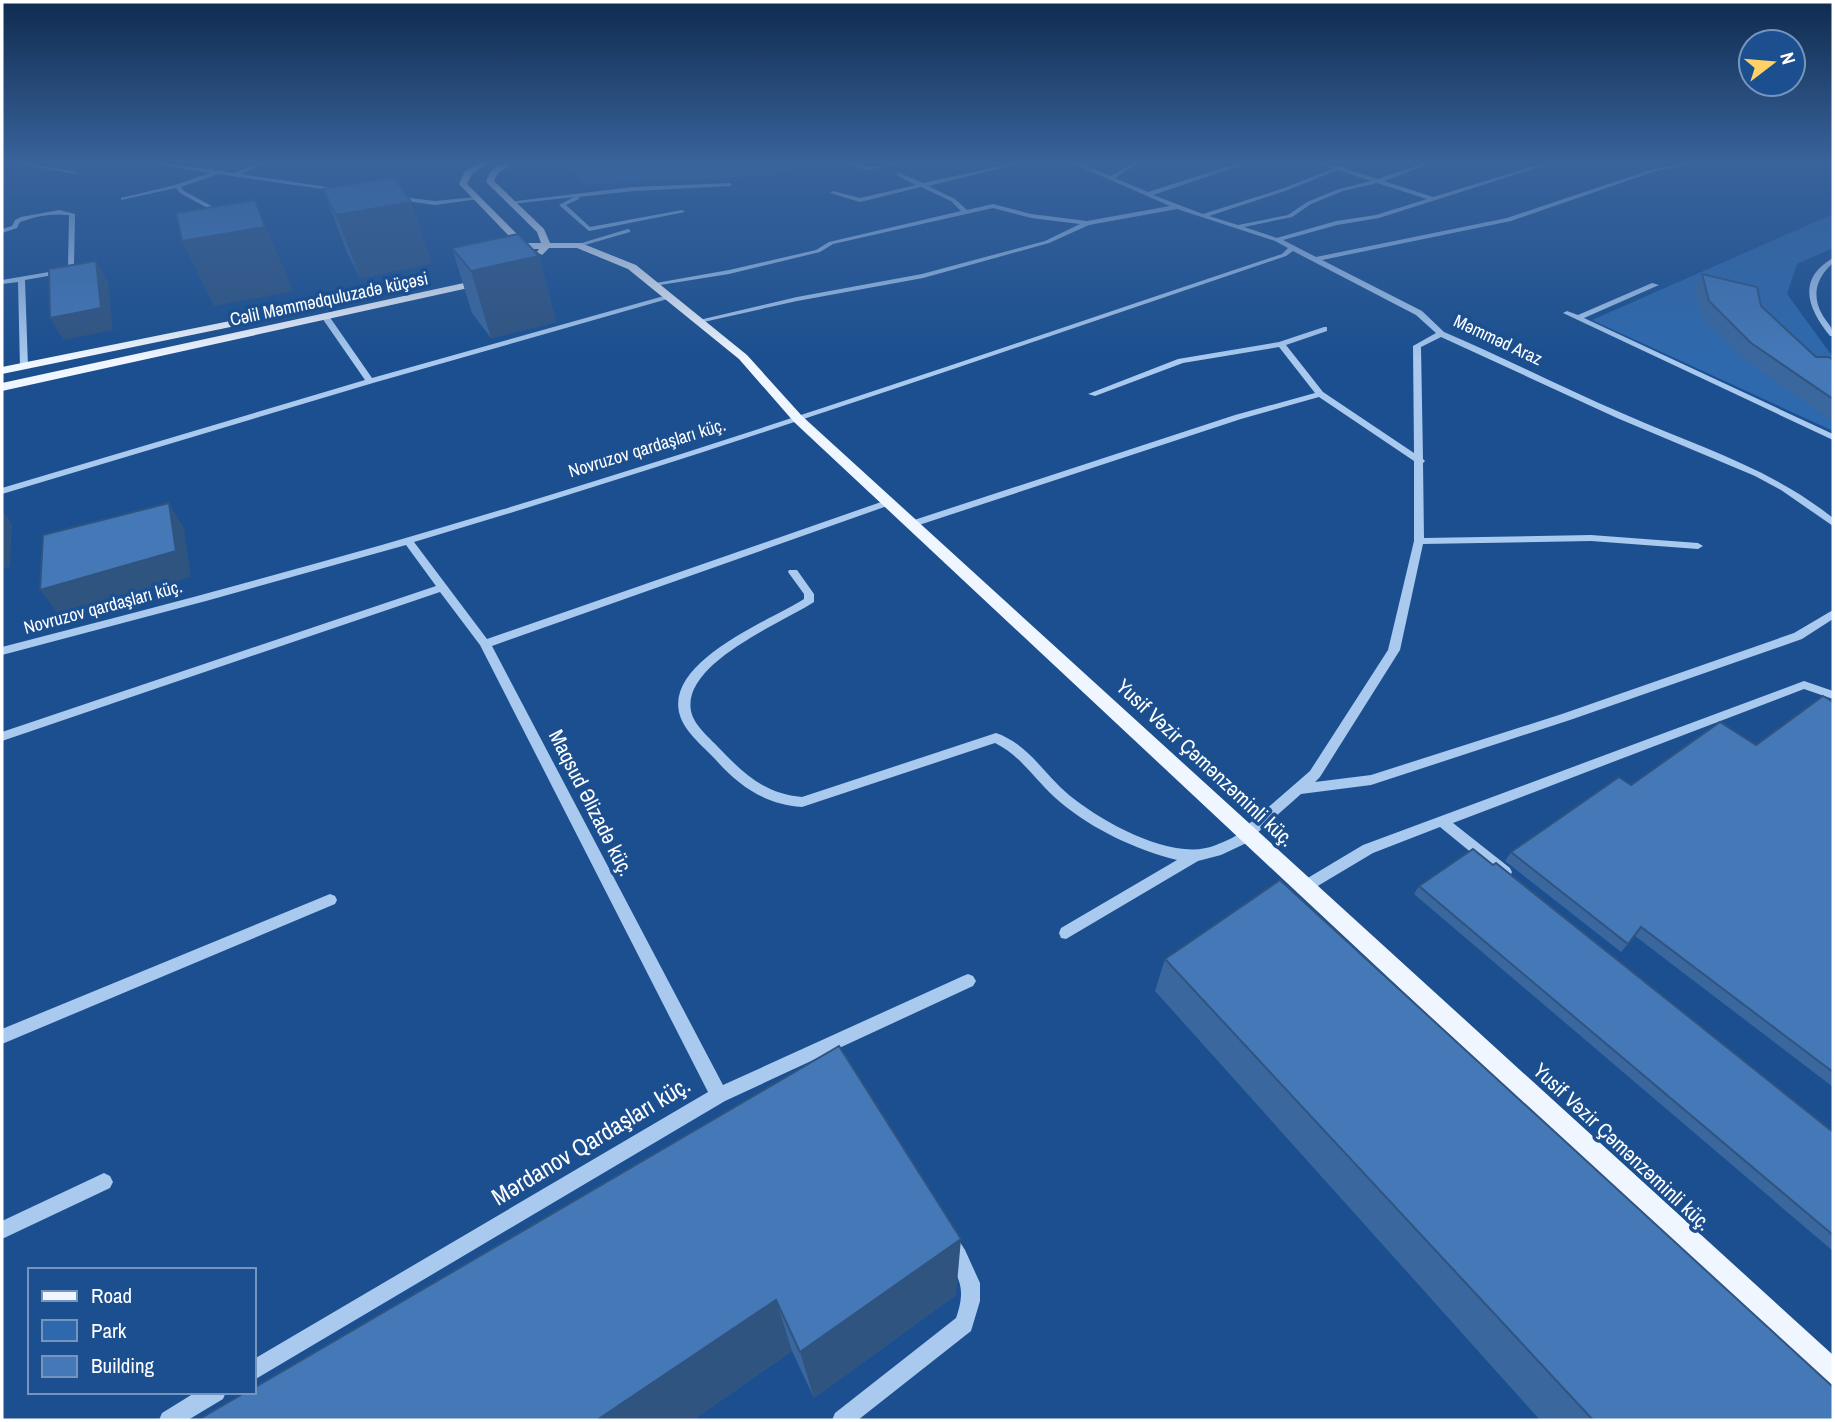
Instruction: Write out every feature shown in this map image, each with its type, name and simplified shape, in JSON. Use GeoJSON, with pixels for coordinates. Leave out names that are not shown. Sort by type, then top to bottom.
{"type":"FeatureCollection","features":[{"type":"Feature","properties":{"kind":"main road"},"geometry":{"type":"LineString","coordinates":[[503,261],[519,246],[506,227]]}},
{"type":"Feature","properties":{"kind":"main road"},"geometry":{"type":"LineString","coordinates":[[529,264],[540,255],[546,244],[537,227]]}},
{"type":"Feature","properties":{"kind":"main road","name":"Yusif Vəzir Çəmənzəminli küç."},"geometry":{"type":"LineString","coordinates":[[519,246],[578,245],[632,267],[743,357],[798,419],[887,503],[1833,1374]]}},
{"type":"Feature","properties":{"kind":"main road","name":"Cəlil Məmmədquluzadə küçəsi"},"geometry":{"type":"LineString","coordinates":[[2,371],[477,271]]}},
{"type":"Feature","properties":{"kind":"main road","name":"Cəlil Məmmədquluzadə küçəsi"},"geometry":{"type":"LineString","coordinates":[[2,387],[495,279]]}},
{"type":"Feature","properties":{"kind":"main road"},"geometry":{"type":"LineString","coordinates":[[193,332],[197,345]]}},
{"type":"Feature","properties":{"kind":"street"},"geometry":{"type":"LineString","coordinates":[[2,282],[64,270],[71,266],[72,227]]}},
{"type":"Feature","properties":{"kind":"street"},"geometry":{"type":"LineString","coordinates":[[578,245],[644,227]]}},
{"type":"Feature","properties":{"kind":"street"},"geometry":{"type":"LineString","coordinates":[[2,491],[660,291],[818,251],[831,243],[899,227]]}},
{"type":"Feature","properties":{"kind":"street"},"geometry":{"type":"LineString","coordinates":[[699,321],[797,299],[923,276],[1047,243],[1078,227]]}},
{"type":"Feature","properties":{"kind":"street","name":"Məmməd Araz"},"geometry":{"type":"LineString","coordinates":[[1243,227],[1277,240],[1419,313],[1430,320],[1441,334],[1788,490],[1833,523]]}},
{"type":"Feature","properties":{"kind":"street"},"geometry":{"type":"LineString","coordinates":[[1277,240],[1321,227]]}},
{"type":"Feature","properties":{"kind":"street"},"geometry":{"type":"LineString","coordinates":[[1314,260],[1473,227]]}},
{"type":"Feature","properties":{"kind":"street","name":"Novruzov qardaşları küç."},"geometry":{"type":"LineString","coordinates":[[2,651],[93,630],[408,541],[798,419],[1284,255],[1292,248]]}},
{"type":"Feature","properties":{"kind":"street"},"geometry":{"type":"LineString","coordinates":[[1833,260],[1821,269],[1812,285],[1813,303],[1824,324],[1833,334]]}},
{"type":"Feature","properties":{"kind":"street"},"geometry":{"type":"LineString","coordinates":[[21,279],[24,367]]}},
{"type":"Feature","properties":{"kind":"street"},"geometry":{"type":"LineString","coordinates":[[1578,318],[1655,285]]}},
{"type":"Feature","properties":{"kind":"street"},"geometry":{"type":"LineString","coordinates":[[1567,313],[1833,437]]}},
{"type":"Feature","properties":{"kind":"street"},"geometry":{"type":"LineString","coordinates":[[326,318],[370,381]]}},
{"type":"Feature","properties":{"kind":"street"},"geometry":{"type":"LineString","coordinates":[[1092,394],[1181,361],[1281,344],[1324,329]]}},
{"type":"Feature","properties":{"kind":"street"},"geometry":{"type":"LineString","coordinates":[[1066,933],[1195,856],[1249,834],[1315,774],[1394,650],[1419,541],[1417,346],[1441,334]]}},
{"type":"Feature","properties":{"kind":"street"},"geometry":{"type":"LineString","coordinates":[[1281,344],[1320,394],[1420,461]]}},
{"type":"Feature","properties":{"kind":"street"},"geometry":{"type":"LineString","coordinates":[[912,524],[1238,417],[1320,394]]}},
{"type":"Feature","properties":{"kind":"street"},"geometry":{"type":"LineString","coordinates":[[485,644],[887,503]]}},
{"type":"Feature","properties":{"kind":"street"},"geometry":{"type":"LineString","coordinates":[[1419,541],[1591,538],[1698,546]]}},
{"type":"Feature","properties":{"kind":"street","name":"Maqsud Əlizadə küç."},"geometry":{"type":"LineString","coordinates":[[408,541],[485,644],[719,1095]]}},
{"type":"Feature","properties":{"kind":"street"},"geometry":{"type":"LineString","coordinates":[[793,572],[809,594],[810,600],[730,647],[699,669],[684,692],[685,712],[734,774],[771,798],[802,802],[996,738],[1019,750],[1065,799],[1117,830],[1156,849],[1195,856]]}},
{"type":"Feature","properties":{"kind":"street"},"geometry":{"type":"LineString","coordinates":[[2,737],[443,587]]}},
{"type":"Feature","properties":{"kind":"street"},"geometry":{"type":"LineString","coordinates":[[1297,789],[1371,780],[1566,717],[1798,636],[1833,614]]}},
{"type":"Feature","properties":{"kind":"street"},"geometry":{"type":"LineString","coordinates":[[1306,886],[1368,849],[1804,685],[1833,695]]}},
{"type":"Feature","properties":{"kind":"street"},"geometry":{"type":"LineString","coordinates":[[1443,822],[1518,883]]}},
{"type":"Feature","properties":{"kind":"street"},"geometry":{"type":"LineString","coordinates":[[2,1037],[330,900]]}},
{"type":"Feature","properties":{"kind":"street","name":"Mərdanov Qardaşları küç."},"geometry":{"type":"LineString","coordinates":[[256,1369],[719,1095],[827,1053],[968,981]]}},
{"type":"Feature","properties":{"kind":"street"},"geometry":{"type":"LineString","coordinates":[[2,1230],[104,1182]]}},
{"type":"Feature","properties":{"kind":"street"},"geometry":{"type":"LineString","coordinates":[[842,1420],[964,1324],[974,1300],[968,1272],[939,1227]]}},
{"type":"Feature","properties":{"kind":"street"},"geometry":{"type":"LineString","coordinates":[[169,1420],[213,1394]]}},
{"type":"Feature","properties":{"kind":"green space"},"geometry":{"type":"Polygon","coordinates":[[[1803,227],[1833,227],[1833,248],[1797,264],[1787,294],[1833,357],[1833,431],[1592,320],[1803,227]]]}},
{"type":"Feature","properties":{"kind":"building"},"geometry":{"type":"Polygon","coordinates":[[[179,227],[263,227],[182,241],[179,227]]]}},
{"type":"Feature","properties":{"kind":"building"},"geometry":{"type":"Polygon","coordinates":[[[518,234],[539,256],[471,271],[452,248],[518,234]]]}},
{"type":"Feature","properties":{"kind":"building"},"geometry":{"type":"Polygon","coordinates":[[[96,261],[101,308],[50,318],[49,269],[96,261]]]}},
{"type":"Feature","properties":{"kind":"building"},"geometry":{"type":"Polygon","coordinates":[[[1702,274],[1757,287],[1761,306],[1816,357],[1829,357],[1833,360],[1833,399],[1751,343],[1709,301],[1702,274]]]}},
{"type":"Feature","properties":{"kind":"building"},"geometry":{"type":"Polygon","coordinates":[[[169,503],[176,551],[40,590],[43,535],[169,503]]]}},
{"type":"Feature","properties":{"kind":"building"},"geometry":{"type":"Polygon","coordinates":[[[1823,696],[1833,702],[1833,1072],[1641,927],[1628,944],[1511,852],[1619,777],[1631,785],[1720,722],[1756,745],[1823,696]]]}},
{"type":"Feature","properties":{"kind":"building"},"geometry":{"type":"Polygon","coordinates":[[[1473,849],[1493,865],[1496,863],[1833,1132],[1833,1235],[1419,886],[1473,849]]]}},
{"type":"Feature","properties":{"kind":"building"},"geometry":{"type":"Polygon","coordinates":[[[1280,880],[1833,1387],[1833,1420],[1593,1420],[1165,959],[1280,880]]]}},
{"type":"Feature","properties":{"kind":"building"},"geometry":{"type":"Polygon","coordinates":[[[839,1046],[961,1239],[800,1352],[776,1300],[597,1420],[198,1420],[243,1394],[256,1394],[256,1387],[839,1046]]]}}]}
